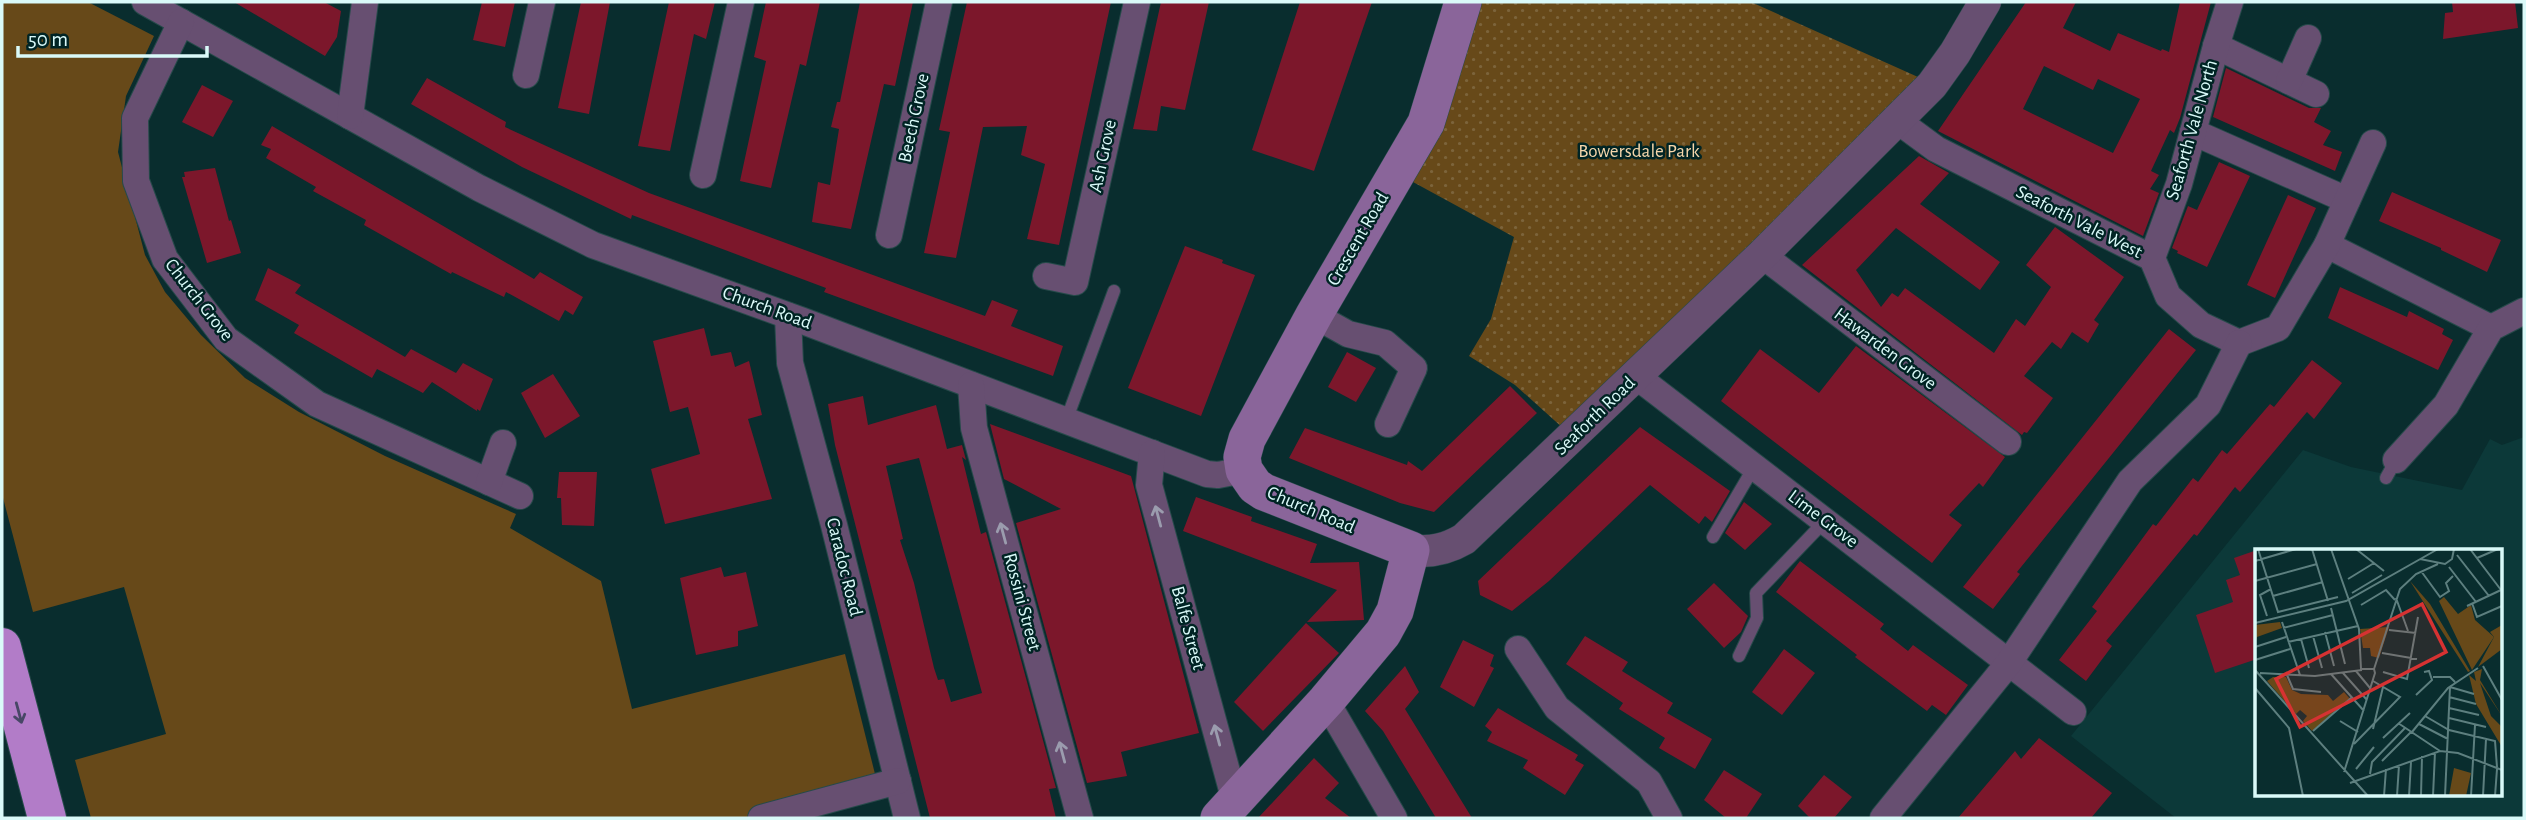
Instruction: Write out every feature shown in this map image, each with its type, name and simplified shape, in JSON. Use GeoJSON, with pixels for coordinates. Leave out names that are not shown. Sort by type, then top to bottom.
{"type":"FeatureCollection","features":[{"type":"Feature","properties":{"kind":"highway"},"geometry":{"type":"LineString","coordinates":[[2,647],[47,818]]}},
{"type":"Feature","properties":{"kind":"main road","name":"Crescent Road"},"geometry":{"type":"LineString","coordinates":[[1244,470],[1242,457],[1251,430],[1314,315],[1426,123],[1464,2]]}},
{"type":"Feature","properties":{"kind":"main road","name":"Church Road"},"geometry":{"type":"LineString","coordinates":[[1244,470],[1255,485],[1278,498],[1411,550]]}},
{"type":"Feature","properties":{"kind":"main road"},"geometry":{"type":"LineString","coordinates":[[1227,810],[1326,701],[1390,623],[1411,550]]}},
{"type":"Feature","properties":{"kind":"street","name":"Church Road"},"geometry":{"type":"LineString","coordinates":[[145,2],[479,188],[572,235],[626,258],[1212,475],[1244,470]]}},
{"type":"Feature","properties":{"kind":"street"},"geometry":{"type":"LineString","coordinates":[[351,116],[365,2]]}},
{"type":"Feature","properties":{"kind":"street"},"geometry":{"type":"LineString","coordinates":[[526,75],[542,2]]}},
{"type":"Feature","properties":{"kind":"street"},"geometry":{"type":"LineString","coordinates":[[704,175],[741,2]]}},
{"type":"Feature","properties":{"kind":"street","name":"Beech Grove"},"geometry":{"type":"LineString","coordinates":[[890,235],[939,2]]}},
{"type":"Feature","properties":{"kind":"street","name":"Ash Grove"},"geometry":{"type":"LineString","coordinates":[[1046,276],[1075,282],[1137,2]]}},
{"type":"Feature","properties":{"kind":"street","name":"Seaforth Road"},"geometry":{"type":"LineString","coordinates":[[1411,550],[1436,550],[1452,546],[1464,539],[1636,376],[1932,85],[1955,53],[1985,2]]}},
{"type":"Feature","properties":{"kind":"street","name":"Seaforth Vale North"},"geometry":{"type":"LineString","coordinates":[[2152,258],[2179,184],[2230,2]]}},
{"type":"Feature","properties":{"kind":"street","name":"Church Grove"},"geometry":{"type":"LineString","coordinates":[[181,23],[135,118],[136,181],[165,259],[226,339],[317,404],[520,496]]}},
{"type":"Feature","properties":{"kind":"street"},"geometry":{"type":"LineString","coordinates":[[2289,80],[2308,38]]}},
{"type":"Feature","properties":{"kind":"street"},"geometry":{"type":"LineString","coordinates":[[2216,46],[2316,94]]}},
{"type":"Feature","properties":{"kind":"street","name":"Seaforth Vale West"},"geometry":{"type":"LineString","coordinates":[[1898,121],[1936,149],[2152,258],[2168,296],[2202,325],[2239,343]]}},
{"type":"Feature","properties":{"kind":"street"},"geometry":{"type":"LineString","coordinates":[[2193,132],[2347,200]]}},
{"type":"Feature","properties":{"kind":"street"},"geometry":{"type":"LineString","coordinates":[[1883,818],[2008,664],[2130,481],[2208,405],[2239,343],[2278,328],[2327,245],[2373,143]]}},
{"type":"Feature","properties":{"kind":"street"},"geometry":{"type":"LineString","coordinates":[[2327,245],[2491,328]]}},
{"type":"Feature","properties":{"kind":"street","name":"Hawarden Grove"},"geometry":{"type":"LineString","coordinates":[[1762,255],[2008,442]]}},
{"type":"Feature","properties":{"kind":"street"},"geometry":{"type":"LineString","coordinates":[[2391,469],[2446,405],[2491,328],[2524,311]]}},
{"type":"Feature","properties":{"kind":"street"},"geometry":{"type":"LineString","coordinates":[[1314,315],[1348,334],[1385,343],[1414,368],[1388,424]]}},
{"type":"Feature","properties":{"kind":"street","name":"Caradoc Road"},"geometry":{"type":"LineString","coordinates":[[788,316],[790,363],[834,525],[907,818]]}},
{"type":"Feature","properties":{"kind":"street","name":"Lime Grove"},"geometry":{"type":"LineString","coordinates":[[1636,376],[2073,712]]}},
{"type":"Feature","properties":{"kind":"street","name":"Rossini Street"},"geometry":{"type":"LineString","coordinates":[[971,385],[975,428],[1080,818]]}},
{"type":"Feature","properties":{"kind":"street"},"geometry":{"type":"LineString","coordinates":[[489,482],[503,443]]}},
{"type":"Feature","properties":{"kind":"street","name":"Balfe Street"},"geometry":{"type":"LineString","coordinates":[[1152,453],[1149,485],[1227,810]]}},
{"type":"Feature","properties":{"kind":"street"},"geometry":{"type":"LineString","coordinates":[[1518,649],[1557,708],[1648,782],[1669,818]]}},
{"type":"Feature","properties":{"kind":"street"},"geometry":{"type":"LineString","coordinates":[[1326,701],[1394,818]]}},
{"type":"Feature","properties":{"kind":"street"},"geometry":{"type":"LineString","coordinates":[[761,818],[898,781]]}},
{"type":"Feature","properties":{"kind":"lane"},"geometry":{"type":"LineString","coordinates":[[1066,421],[1114,291]]}},
{"type":"Feature","properties":{"kind":"lane"},"geometry":{"type":"LineString","coordinates":[[1713,537],[1754,467]]}},
{"type":"Feature","properties":{"kind":"lane"},"geometry":{"type":"LineString","coordinates":[[1739,656],[1758,618],[1756,593],[1826,520]]}},
{"type":"Feature","properties":{"kind":"shaded area"},"geometry":{"type":"Polygon","coordinates":[[[2524,437],[2524,818],[2176,818],[2071,736],[2303,450],[2351,467],[2462,490],[2490,439],[2502,445],[2524,437]]]}},
{"type":"Feature","properties":{"kind":"green space"},"geometry":{"type":"Polygon","coordinates":[[[2,2],[88,2],[154,36],[126,96],[118,152],[145,255],[165,292],[201,335],[245,378],[299,412],[385,456],[516,514],[510,528],[601,581],[632,709],[845,654],[878,786],[744,818],[91,818],[75,760],[166,734],[124,587],[33,612],[2,494],[2,2]]]}},
{"type":"Feature","properties":{"kind":"green space","name":"Bowersdale Park"},"geometry":{"type":"Polygon","coordinates":[[[1479,2],[1751,2],[1918,77],[1891,111],[1564,429],[1515,385],[1469,356],[1491,319],[1514,237],[1413,182],[1479,2]]]}},
{"type":"Feature","properties":{"kind":"building"},"geometry":{"type":"Polygon","coordinates":[[[234,2],[324,2],[341,11],[337,37],[325,56],[234,2]]]}},
{"type":"Feature","properties":{"kind":"building"},"geometry":{"type":"Polygon","coordinates":[[[482,2],[515,2],[505,47],[473,40],[482,2]]]}},
{"type":"Feature","properties":{"kind":"building"},"geometry":{"type":"Polygon","coordinates":[[[581,2],[610,2],[589,114],[558,108],[581,2]]]}},
{"type":"Feature","properties":{"kind":"building"},"geometry":{"type":"Polygon","coordinates":[[[669,2],[715,2],[706,39],[694,34],[670,151],[638,146],[669,2]]]}},
{"type":"Feature","properties":{"kind":"building"},"geometry":{"type":"Polygon","coordinates":[[[766,2],[820,2],[806,66],[800,64],[771,188],[740,181],[766,61],[754,57],[766,2]]]}},
{"type":"Feature","properties":{"kind":"building"},"geometry":{"type":"Polygon","coordinates":[[[860,2],[913,2],[895,86],[884,84],[851,229],[812,222],[818,182],[830,185],[839,129],[831,127],[837,102],[840,102],[860,2]]]}},
{"type":"Feature","properties":{"kind":"building"},"geometry":{"type":"Polygon","coordinates":[[[967,2],[1111,2],[1059,245],[1027,239],[1045,164],[1021,155],[1027,126],[983,127],[956,258],[924,253],[950,132],[939,130],[967,2]]]}},
{"type":"Feature","properties":{"kind":"building"},"geometry":{"type":"Polygon","coordinates":[[[1161,2],[1209,2],[1185,110],[1161,106],[1157,131],[1133,129],[1161,2]]]}},
{"type":"Feature","properties":{"kind":"building"},"geometry":{"type":"Polygon","coordinates":[[[1300,2],[1372,2],[1314,171],[1252,150],[1300,2]]]}},
{"type":"Feature","properties":{"kind":"building"},"geometry":{"type":"Polygon","coordinates":[[[2026,2],[2076,2],[2063,28],[2110,51],[2118,33],[2169,52],[2180,2],[2211,2],[2180,118],[2174,133],[2170,130],[2151,171],[2159,175],[2150,189],[2159,193],[2143,236],[1938,131],[2026,2]],[[2044,66],[2023,109],[2113,153],[2140,99],[2098,79],[2093,90],[2044,66]]]}},
{"type":"Feature","properties":{"kind":"building"},"geometry":{"type":"Polygon","coordinates":[[[2452,2],[2515,2],[2518,28],[2443,39],[2445,13],[2453,12],[2452,2]]]}},
{"type":"Feature","properties":{"kind":"building"},"geometry":{"type":"Polygon","coordinates":[[[2226,68],[2309,108],[2321,108],[2314,122],[2331,131],[2323,145],[2342,152],[2335,171],[2213,117],[2226,68]]]}},
{"type":"Feature","properties":{"kind":"building"},"geometry":{"type":"Polygon","coordinates":[[[427,78],[506,122],[505,127],[649,193],[985,316],[992,300],[1018,310],[1011,326],[1063,346],[1053,376],[824,292],[826,288],[632,215],[631,219],[522,167],[411,104],[427,78]]]}},
{"type":"Feature","properties":{"kind":"building"},"geometry":{"type":"Polygon","coordinates":[[[202,85],[233,101],[213,137],[182,122],[202,85]]]}},
{"type":"Feature","properties":{"kind":"building"},"geometry":{"type":"Polygon","coordinates":[[[272,126],[534,279],[540,272],[583,297],[573,315],[565,310],[559,321],[506,292],[504,297],[452,272],[451,274],[364,225],[366,220],[313,191],[316,187],[266,158],[271,149],[261,145],[272,126]]]}},
{"type":"Feature","properties":{"kind":"building"},"geometry":{"type":"Polygon","coordinates":[[[1919,156],[1949,173],[1920,204],[2000,262],[1980,290],[1896,228],[1856,270],[1881,307],[1892,293],[1898,297],[1905,288],[1994,353],[2016,319],[2025,326],[2051,287],[2026,265],[2055,227],[2124,277],[2094,320],[2099,324],[2088,343],[2072,332],[2061,349],[2052,342],[2024,376],[2053,398],[2027,433],[2022,435],[1802,265],[1919,156]]]}},
{"type":"Feature","properties":{"kind":"building"},"geometry":{"type":"Polygon","coordinates":[[[2219,162],[2250,176],[2207,267],[2172,248],[2188,206],[2197,210],[2219,162]]]}},
{"type":"Feature","properties":{"kind":"building"},"geometry":{"type":"Polygon","coordinates":[[[215,168],[229,221],[231,220],[241,253],[207,263],[182,177],[185,177],[184,172],[215,168]]]}},
{"type":"Feature","properties":{"kind":"building"},"geometry":{"type":"Polygon","coordinates":[[[2392,192],[2501,240],[2487,272],[2379,221],[2392,192]]]}},
{"type":"Feature","properties":{"kind":"building"},"geometry":{"type":"Polygon","coordinates":[[[2288,195],[2316,208],[2275,298],[2247,285],[2288,195]]]}},
{"type":"Feature","properties":{"kind":"building"},"geometry":{"type":"Polygon","coordinates":[[[1185,246],[1255,275],[1201,416],[1128,388],[1185,246]]]}},
{"type":"Feature","properties":{"kind":"building"},"geometry":{"type":"Polygon","coordinates":[[[268,268],[301,285],[295,293],[405,357],[411,349],[456,373],[463,363],[493,379],[480,411],[432,382],[423,393],[377,369],[372,378],[294,333],[299,325],[255,300],[268,268]]]}},
{"type":"Feature","properties":{"kind":"building"},"geometry":{"type":"Polygon","coordinates":[[[2340,287],[2407,317],[2409,311],[2444,329],[2442,334],[2453,340],[2438,370],[2328,318],[2340,287]]]}},
{"type":"Feature","properties":{"kind":"building"},"geometry":{"type":"Polygon","coordinates":[[[704,328],[711,356],[731,352],[735,367],[749,361],[762,415],[748,419],[772,499],[665,524],[651,469],[700,454],[688,407],[670,412],[653,341],[704,328]]]}},
{"type":"Feature","properties":{"kind":"building"},"geometry":{"type":"Polygon","coordinates":[[[2169,329],[2196,350],[2017,572],[2020,574],[1993,609],[1963,587],[2169,329]]]}},
{"type":"Feature","properties":{"kind":"building"},"geometry":{"type":"Polygon","coordinates":[[[1856,346],[2005,457],[1983,487],[1979,483],[1949,515],[1962,525],[1932,563],[1721,401],[1760,349],[1819,393],[1856,346]]]}},
{"type":"Feature","properties":{"kind":"building"},"geometry":{"type":"Polygon","coordinates":[[[1347,352],[1376,368],[1356,402],[1328,387],[1347,352]]]}},
{"type":"Feature","properties":{"kind":"building"},"geometry":{"type":"Polygon","coordinates":[[[2312,360],[2342,383],[2314,419],[2307,412],[2240,492],[2235,487],[2197,536],[2194,534],[2106,641],[2112,646],[2086,681],[2059,660],[2097,611],[2092,607],[2153,524],[2156,526],[2193,478],[2198,482],[2222,450],[2227,454],[2270,404],[2274,407],[2312,360]]]}},
{"type":"Feature","properties":{"kind":"building"},"geometry":{"type":"Polygon","coordinates":[[[553,374],[580,416],[545,438],[521,393],[553,374]]]}},
{"type":"Feature","properties":{"kind":"building"},"geometry":{"type":"Polygon","coordinates":[[[1510,386],[1537,413],[1434,512],[1400,503],[1289,458],[1305,428],[1407,465],[1408,461],[1422,471],[1510,386]]]}},
{"type":"Feature","properties":{"kind":"building"},"geometry":{"type":"Polygon","coordinates":[[[863,396],[868,425],[936,405],[947,449],[962,445],[966,460],[962,457],[981,534],[986,532],[1056,788],[1049,789],[1056,818],[930,818],[835,445],[828,404],[863,396]],[[919,458],[886,466],[903,539],[900,540],[914,583],[938,680],[944,679],[951,702],[982,693],[919,458]]]}},
{"type":"Feature","properties":{"kind":"building"},"geometry":{"type":"Polygon","coordinates":[[[990,424],[1131,476],[1199,733],[1121,752],[1127,776],[1087,783],[1016,523],[1061,509],[1004,479],[990,424]]]}},
{"type":"Feature","properties":{"kind":"building"},"geometry":{"type":"Polygon","coordinates":[[[1640,427],[1730,491],[1712,522],[1705,516],[1699,524],[1650,485],[1549,581],[1512,611],[1480,595],[1478,581],[1640,427]]]}},
{"type":"Feature","properties":{"kind":"building"},"geometry":{"type":"Polygon","coordinates":[[[559,472],[597,472],[594,526],[562,525],[561,498],[557,498],[559,472]]]}},
{"type":"Feature","properties":{"kind":"building"},"geometry":{"type":"Polygon","coordinates":[[[1196,497],[1252,517],[1251,521],[1317,544],[1310,563],[1359,562],[1364,620],[1307,622],[1337,590],[1183,531],[1196,497]]]}},
{"type":"Feature","properties":{"kind":"building"},"geometry":{"type":"Polygon","coordinates":[[[1744,502],[1772,524],[1745,550],[1725,533],[1744,502]]]}},
{"type":"Feature","properties":{"kind":"building"},"geometry":{"type":"Polygon","coordinates":[[[2255,551],[2255,660],[2215,673],[2196,615],[2233,602],[2226,580],[2240,575],[2234,558],[2255,551]]]}},
{"type":"Feature","properties":{"kind":"building"},"geometry":{"type":"Polygon","coordinates":[[[1800,561],[1884,624],[1880,629],[1908,651],[1913,645],[1968,685],[1946,715],[1932,705],[1927,711],[1855,657],[1857,655],[1776,592],[1800,561]]]}},
{"type":"Feature","properties":{"kind":"building"},"geometry":{"type":"Polygon","coordinates":[[[721,567],[724,577],[746,572],[758,626],[738,631],[738,646],[696,655],[680,578],[721,567]]]}},
{"type":"Feature","properties":{"kind":"building"},"geometry":{"type":"Polygon","coordinates":[[[1714,583],[1748,616],[1741,632],[1724,648],[1687,609],[1714,583]]]}},
{"type":"Feature","properties":{"kind":"building"},"geometry":{"type":"Polygon","coordinates":[[[1306,623],[1339,653],[1263,731],[1234,702],[1306,623]]]}},
{"type":"Feature","properties":{"kind":"building"},"geometry":{"type":"Polygon","coordinates":[[[1585,636],[1628,662],[1622,671],[1673,703],[1667,713],[1712,739],[1695,769],[1659,748],[1665,738],[1619,709],[1623,703],[1566,664],[1585,636]]]}},
{"type":"Feature","properties":{"kind":"building"},"geometry":{"type":"Polygon","coordinates":[[[1463,640],[1494,655],[1490,666],[1494,668],[1474,707],[1440,687],[1463,640]]]}},
{"type":"Feature","properties":{"kind":"building"},"geometry":{"type":"Polygon","coordinates":[[[1784,649],[1815,673],[1782,715],[1752,692],[1784,649]]]}},
{"type":"Feature","properties":{"kind":"building"},"geometry":{"type":"Polygon","coordinates":[[[1405,666],[1419,692],[1405,709],[1472,818],[1436,818],[1383,731],[1365,711],[1405,666]]]}},
{"type":"Feature","properties":{"kind":"building"},"geometry":{"type":"Polygon","coordinates":[[[1498,708],[1578,755],[1575,760],[1584,765],[1565,795],[1523,768],[1528,760],[1487,741],[1492,732],[1485,726],[1498,708]]]}},
{"type":"Feature","properties":{"kind":"building"},"geometry":{"type":"Polygon","coordinates":[[[2039,738],[2112,793],[2091,818],[1958,818],[2015,751],[2021,759],[2039,738]]]}},
{"type":"Feature","properties":{"kind":"building"},"geometry":{"type":"Polygon","coordinates":[[[1314,758],[1339,783],[1325,798],[1351,818],[1258,818],[1314,758]]]}},
{"type":"Feature","properties":{"kind":"building"},"geometry":{"type":"Polygon","coordinates":[[[1724,770],[1762,794],[1746,818],[1726,818],[1704,800],[1724,770]]]}},
{"type":"Feature","properties":{"kind":"building"},"geometry":{"type":"Polygon","coordinates":[[[1824,775],[1852,797],[1834,818],[1810,818],[1798,806],[1824,775]]]}}]}
